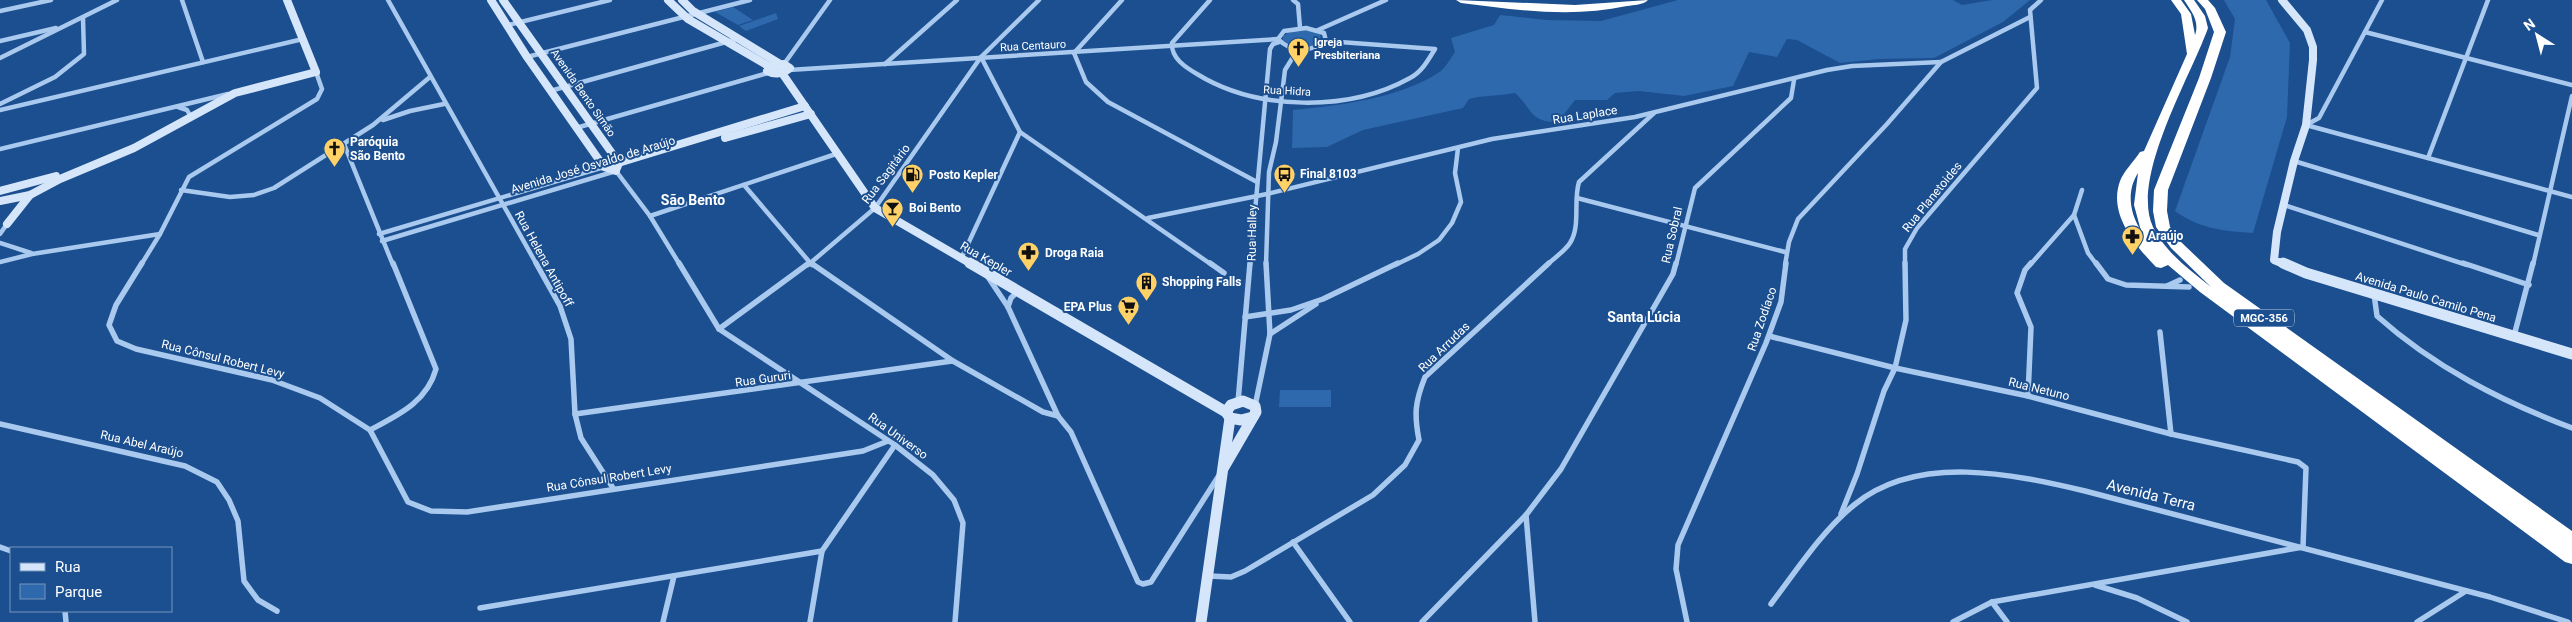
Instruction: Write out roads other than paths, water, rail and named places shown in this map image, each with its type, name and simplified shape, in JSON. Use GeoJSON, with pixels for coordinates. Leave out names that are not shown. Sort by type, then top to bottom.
{"type":"FeatureCollection","features":[{"type":"Feature","properties":{"kind":"highway"},"geometry":{"type":"LineString","coordinates":[[1461,0],[1557,10],[1624,5],[1643,0]]}},
{"type":"Feature","properties":{"kind":"highway"},"geometry":{"type":"LineString","coordinates":[[1499,0],[1561,4],[1614,0]]}},
{"type":"Feature","properties":{"kind":"highway"},"geometry":{"type":"LineString","coordinates":[[2176,0],[2186,14],[2190,25],[2193,57]]}},
{"type":"Feature","properties":{"kind":"highway","name":"MGC-356"},"geometry":{"type":"LineString","coordinates":[[2189,0],[2200,16],[2203,28],[2193,57],[2154,141],[2140,184],[2140,208],[2144,224],[2157,245],[2179,268],[2205,289],[2572,557]]}},
{"type":"Feature","properties":{"kind":"highway","name":"MGC-356"},"geometry":{"type":"LineString","coordinates":[[2202,0],[2210,8],[2220,32],[2205,78],[2161,190],[2160,211],[2163,227],[2196,267],[2219,286],[2572,540]]}},
{"type":"Feature","properties":{"kind":"highway"},"geometry":{"type":"LineString","coordinates":[[2154,141],[2127,180],[2124,192],[2125,205],[2132,228],[2145,247],[2184,284],[2336,396],[2429,454]]}},
{"type":"Feature","properties":{"kind":"street"},"geometry":{"type":"LineString","coordinates":[[0,11],[51,0]]}},
{"type":"Feature","properties":{"kind":"street"},"geometry":{"type":"LineString","coordinates":[[0,58],[117,0]]}},
{"type":"Feature","properties":{"kind":"street"},"geometry":{"type":"LineString","coordinates":[[182,0],[203,62]]}},
{"type":"Feature","properties":{"kind":"street","name":"Rua Cônsul Robert Levy"},"geometry":{"type":"LineString","coordinates":[[287,0],[316,72],[322,82],[322,92],[317,99],[189,177],[160,234],[116,305],[109,324],[117,341],[136,349],[272,380],[320,398],[370,430],[408,502],[431,511],[467,512],[863,451],[888,441]]}},
{"type":"Feature","properties":{"kind":"street","name":"Rua Helena Antipoff"},"geometry":{"type":"LineString","coordinates":[[388,0],[444,104],[560,306],[571,339],[575,414],[580,438],[613,488]]}},
{"type":"Feature","properties":{"kind":"street"},"geometry":{"type":"LineString","coordinates":[[491,0],[550,91],[604,167]]}},
{"type":"Feature","properties":{"kind":"street","name":"Avenida Bento Simão"},"geometry":{"type":"LineString","coordinates":[[503,0],[566,86],[618,167]]}},
{"type":"Feature","properties":{"kind":"street"},"geometry":{"type":"LineString","coordinates":[[508,25],[610,0]]}},
{"type":"Feature","properties":{"kind":"street"},"geometry":{"type":"LineString","coordinates":[[668,0],[684,17],[728,42],[769,70]]}},
{"type":"Feature","properties":{"kind":"street"},"geometry":{"type":"LineString","coordinates":[[682,0],[696,13],[784,68]]}},
{"type":"Feature","properties":{"kind":"street"},"geometry":{"type":"LineString","coordinates":[[527,57],[750,0]]}},
{"type":"Feature","properties":{"kind":"street"},"geometry":{"type":"LineString","coordinates":[[576,129],[769,70],[784,68],[830,0]]}},
{"type":"Feature","properties":{"kind":"street"},"geometry":{"type":"LineString","coordinates":[[885,64],[957,0]]}},
{"type":"Feature","properties":{"kind":"street","name":"Rua Sagitário"},"geometry":{"type":"LineString","coordinates":[[719,329],[810,263],[875,208],[981,57],[1039,0]]}},
{"type":"Feature","properties":{"kind":"street"},"geometry":{"type":"LineString","coordinates":[[1122,0],[1074,52],[1083,78],[1108,102],[1257,182]]}},
{"type":"Feature","properties":{"kind":"street"},"geometry":{"type":"LineString","coordinates":[[1171,46],[1210,0]]}},
{"type":"Feature","properties":{"kind":"street"},"geometry":{"type":"LineString","coordinates":[[1293,0],[1298,4],[1300,28]]}},
{"type":"Feature","properties":{"kind":"street"},"geometry":{"type":"LineString","coordinates":[[1318,30],[1386,0]]}},
{"type":"Feature","properties":{"kind":"street"},"geometry":{"type":"LineString","coordinates":[[1940,62],[2030,17],[2030,10],[2041,0]]}},
{"type":"Feature","properties":{"kind":"street"},"geometry":{"type":"LineString","coordinates":[[2282,0],[2302,21],[2313,47],[2306,125],[2294,161],[2284,205],[2529,285]]}},
{"type":"Feature","properties":{"kind":"street"},"geometry":{"type":"LineString","coordinates":[[2306,125],[2319,118],[2382,0]]}},
{"type":"Feature","properties":{"kind":"street"},"geometry":{"type":"LineString","coordinates":[[2428,158],[2484,15],[2488,0]]}},
{"type":"Feature","properties":{"kind":"street","name":"Rua Planetoides"},"geometry":{"type":"LineString","coordinates":[[1841,514],[1857,474],[1884,391],[1895,368],[1906,320],[1905,249],[1918,228],[2037,88],[2030,17]]}},
{"type":"Feature","properties":{"kind":"street"},"geometry":{"type":"LineString","coordinates":[[0,104],[31,90],[67,70],[84,54],[83,18]]}},
{"type":"Feature","properties":{"kind":"street"},"geometry":{"type":"LineString","coordinates":[[2,40],[64,26]]}},
{"type":"Feature","properties":{"kind":"street"},"geometry":{"type":"LineString","coordinates":[[1324,33],[1318,30],[1300,28],[1284,31],[1278,41],[1298,49],[1316,47],[1326,41],[1324,33],[1327,26]]}},
{"type":"Feature","properties":{"kind":"street"},"geometry":{"type":"LineString","coordinates":[[2365,32],[2572,84]]}},
{"type":"Feature","properties":{"kind":"street"},"geometry":{"type":"LineString","coordinates":[[0,110],[303,39]]}},
{"type":"Feature","properties":{"kind":"street"},"geometry":{"type":"LineString","coordinates":[[550,91],[737,39]]}},
{"type":"Feature","properties":{"kind":"street"},"geometry":{"type":"LineString","coordinates":[[2,40],[15,40],[20,49]]}},
{"type":"Feature","properties":{"kind":"street","name":"Rua Centauro"},"geometry":{"type":"LineString","coordinates":[[784,68],[885,64],[1278,41]]}},
{"type":"Feature","properties":{"kind":"street","name":"Rua Halley"},"geometry":{"type":"LineString","coordinates":[[1238,402],[1255,196],[1270,49],[1278,41]]}},
{"type":"Feature","properties":{"kind":"street","name":"Rua Hidra"},"geometry":{"type":"LineString","coordinates":[[1171,46],[1174,54],[1185,66],[1202,79],[1228,91],[1266,100],[1333,100],[1385,88],[1412,78],[1423,67],[1435,50],[1326,41]]}},
{"type":"Feature","properties":{"kind":"street","name":"Rua Halley"},"geometry":{"type":"LineString","coordinates":[[1224,468],[1234,454],[1254,411],[1270,334],[1264,280],[1267,194],[1288,62],[1298,49]]}},
{"type":"Feature","properties":{"kind":"street"},"geometry":{"type":"LineString","coordinates":[[981,57],[1020,132],[1148,218],[1224,272]]}},
{"type":"Feature","properties":{"kind":"street","name":"Rua Laplace"},"geometry":{"type":"LineString","coordinates":[[1148,218],[1267,194],[1492,139],[1577,127],[1655,112],[1852,66],[1940,62]]}},
{"type":"Feature","properties":{"kind":"street","name":"Rua Zodíaco"},"geometry":{"type":"LineString","coordinates":[[1687,622],[1676,569],[1678,545],[1769,336],[1782,298],[1786,273],[1785,252],[1789,234],[1798,219],[1887,124],[1940,62]]}},
{"type":"Feature","properties":{"kind":"street","name":"Rua Kepler"},"geometry":{"type":"LineString","coordinates":[[784,68],[808,110],[875,208],[1228,415]]}},
{"type":"Feature","properties":{"kind":"street"},"geometry":{"type":"LineString","coordinates":[[0,149],[316,72]]}},
{"type":"Feature","properties":{"kind":"street"},"geometry":{"type":"LineString","coordinates":[[181,190],[230,197],[254,194],[274,188],[373,124],[430,78]]}},
{"type":"Feature","properties":{"kind":"street","name":"Rua Sobral"},"geometry":{"type":"LineString","coordinates":[[1422,622],[1526,515],[1561,469],[1673,274],[1686,228],[1689,205],[1695,188],[1791,98],[1794,80]]}},
{"type":"Feature","properties":{"kind":"street"},"geometry":{"type":"LineString","coordinates":[[31,90],[28,96],[33,99],[51,98]]}},
{"type":"Feature","properties":{"kind":"street"},"geometry":{"type":"LineString","coordinates":[[0,198],[30,194],[134,148],[235,92]]}},
{"type":"Feature","properties":{"kind":"street"},"geometry":{"type":"LineString","coordinates":[[2514,337],[2529,285],[2538,235],[2572,96]]}},
{"type":"Feature","properties":{"kind":"street"},"geometry":{"type":"LineString","coordinates":[[373,124],[410,111],[444,104]]}},
{"type":"Feature","properties":{"kind":"street"},"geometry":{"type":"LineString","coordinates":[[168,108],[184,108],[191,117]]}},
{"type":"Feature","properties":{"kind":"street","name":"Avenida José Osvaldo de Araújo"},"geometry":{"type":"LineString","coordinates":[[382,241],[808,110]]}},
{"type":"Feature","properties":{"kind":"street","name":"Rua Arrudas"},"geometry":{"type":"LineString","coordinates":[[1208,576],[1231,577],[1373,495],[1405,465],[1419,440],[1414,414],[1425,377],[1570,244],[1576,231],[1578,186],[1583,177],[1655,112]]}},
{"type":"Feature","properties":{"kind":"street"},"geometry":{"type":"LineString","coordinates":[[2306,125],[2572,197]]}},
{"type":"Feature","properties":{"kind":"street"},"geometry":{"type":"LineString","coordinates":[[961,259],[1020,132]]}},
{"type":"Feature","properties":{"kind":"street"},"geometry":{"type":"LineString","coordinates":[[344,144],[379,234],[436,369],[434,382],[420,399],[370,430]]}},
{"type":"Feature","properties":{"kind":"street"},"geometry":{"type":"LineString","coordinates":[[1246,317],[1292,310],[1323,299],[1418,254],[1445,235],[1461,202],[1455,173],[1458,148]]}},
{"type":"Feature","properties":{"kind":"street"},"geometry":{"type":"LineString","coordinates":[[650,216],[839,153]]}},
{"type":"Feature","properties":{"kind":"street"},"geometry":{"type":"LineString","coordinates":[[2294,161],[2538,235]]}},
{"type":"Feature","properties":{"kind":"street"},"geometry":{"type":"LineString","coordinates":[[0,198],[28,184],[98,164]]}},
{"type":"Feature","properties":{"kind":"street","name":"Avenida José Osvaldo de Araújo"},"geometry":{"type":"LineString","coordinates":[[379,234],[604,167],[618,167]]}},
{"type":"Feature","properties":{"kind":"street"},"geometry":{"type":"LineString","coordinates":[[618,167],[719,329]]}},
{"type":"Feature","properties":{"kind":"street"},"geometry":{"type":"LineString","coordinates":[[28,184],[40,189]]}},
{"type":"Feature","properties":{"kind":"street"},"geometry":{"type":"LineString","coordinates":[[744,185],[810,263],[953,361],[1043,412],[1058,416]]}},
{"type":"Feature","properties":{"kind":"street"},"geometry":{"type":"LineString","coordinates":[[2028,396],[2031,327],[2017,293],[2025,270],[2074,215],[2082,190]]}},
{"type":"Feature","properties":{"kind":"street"},"geometry":{"type":"LineString","coordinates":[[0,234],[30,194]]}},
{"type":"Feature","properties":{"kind":"street"},"geometry":{"type":"LineString","coordinates":[[0,198],[11,211],[7,224]]}},
{"type":"Feature","properties":{"kind":"street"},"geometry":{"type":"LineString","coordinates":[[1577,198],[1686,228],[1785,252]]}},
{"type":"Feature","properties":{"kind":"street","name":"Avenida Paulo Camilo Pena"},"geometry":{"type":"LineString","coordinates":[[2284,205],[2277,232],[2274,260],[2374,294],[2572,354]]}},
{"type":"Feature","properties":{"kind":"street"},"geometry":{"type":"LineString","coordinates":[[2074,215],[2088,253],[2108,279],[2126,285],[2167,286],[2184,284]]}},
{"type":"Feature","properties":{"kind":"street"},"geometry":{"type":"LineString","coordinates":[[0,262],[32,254],[160,234]]}},
{"type":"Feature","properties":{"kind":"street"},"geometry":{"type":"LineString","coordinates":[[0,243],[32,254]]}},
{"type":"Feature","properties":{"kind":"street"},"geometry":{"type":"LineString","coordinates":[[984,273],[1008,307],[1058,416],[1071,432],[1138,582],[1143,584],[1151,582],[1224,468]]}},
{"type":"Feature","properties":{"kind":"street"},"geometry":{"type":"LineString","coordinates":[[2167,286],[2184,284]]}},
{"type":"Feature","properties":{"kind":"street"},"geometry":{"type":"LineString","coordinates":[[1008,307],[1011,298],[1018,291]]}},
{"type":"Feature","properties":{"kind":"street"},"geometry":{"type":"LineString","coordinates":[[2374,294],[2377,316],[2415,348],[2506,399],[2572,428]]}},
{"type":"Feature","properties":{"kind":"street"},"geometry":{"type":"LineString","coordinates":[[1270,334],[1323,299]]}},
{"type":"Feature","properties":{"kind":"street","name":"Rua Universo"},"geometry":{"type":"LineString","coordinates":[[719,329],[804,383],[895,445],[939,481],[954,500],[963,523],[955,622]]}},
{"type":"Feature","properties":{"kind":"street"},"geometry":{"type":"LineString","coordinates":[[2160,332],[2171,434]]}},
{"type":"Feature","properties":{"kind":"street","name":"Rua Netuno"},"geometry":{"type":"LineString","coordinates":[[1769,336],[1895,368],[2028,396],[2171,434],[2304,465],[2306,468],[2303,547]]}},
{"type":"Feature","properties":{"kind":"street","name":"Rua Gururi"},"geometry":{"type":"LineString","coordinates":[[575,414],[953,361]]}},
{"type":"Feature","properties":{"kind":"street"},"geometry":{"type":"LineString","coordinates":[[1238,402],[1250,402],[1254,411],[1241,420],[1228,415],[1228,408],[1238,402]]}},
{"type":"Feature","properties":{"kind":"street","name":"Rua Halley"},"geometry":{"type":"LineString","coordinates":[[1202,622],[1224,468],[1228,415]]}},
{"type":"Feature","properties":{"kind":"street","name":"Rua Abel Araújo"},"geometry":{"type":"LineString","coordinates":[[0,424],[185,466],[217,482],[229,500],[238,521],[244,581],[258,600],[277,611]]}},
{"type":"Feature","properties":{"kind":"street"},"geometry":{"type":"LineString","coordinates":[[810,622],[822,551],[895,445]]}},
{"type":"Feature","properties":{"kind":"street","name":"Avenida Terra"},"geometry":{"type":"LineString","coordinates":[[1771,604],[1841,514],[1883,486],[1936,472],[1993,473],[2050,482],[2303,547],[2466,591],[2568,622]]}},
{"type":"Feature","properties":{"kind":"street"},"geometry":{"type":"LineString","coordinates":[[1526,515],[1535,622]]}},
{"type":"Feature","properties":{"kind":"street"},"geometry":{"type":"LineString","coordinates":[[1293,542],[1350,622]]}},
{"type":"Feature","properties":{"kind":"street"},"geometry":{"type":"LineString","coordinates":[[1953,622],[1992,602],[2303,547]]}},
{"type":"Feature","properties":{"kind":"street"},"geometry":{"type":"LineString","coordinates":[[480,608],[822,551]]}},
{"type":"Feature","properties":{"kind":"street"},"geometry":{"type":"LineString","coordinates":[[663,622],[674,576]]}},
{"type":"Feature","properties":{"kind":"street"},"geometry":{"type":"LineString","coordinates":[[2094,585],[2137,598],[2187,622]]}},
{"type":"Feature","properties":{"kind":"street"},"geometry":{"type":"LineString","coordinates":[[2417,622],[2466,591]]}},
{"type":"Feature","properties":{"kind":"street"},"geometry":{"type":"LineString","coordinates":[[1992,602],[2007,622]]}},
{"type":"Feature","properties":{"kind":"place","name":"Igreja Presbiteriana"},"geometry":{"type":"Point","coordinates":[1298,67]}},
{"type":"Feature","properties":{"kind":"place","name":"Paróquia São Bento"},"geometry":{"type":"Point","coordinates":[334,168]}},
{"type":"Feature","properties":{"kind":"place","name":"Final 8103"},"geometry":{"type":"Point","coordinates":[1284,193]}},
{"type":"Feature","properties":{"kind":"place","name":"Posto Kepler"},"geometry":{"type":"Point","coordinates":[913,194]}},
{"type":"Feature","properties":{"kind":"place","name":"Boi Bento"},"geometry":{"type":"Point","coordinates":[893,227]}},
{"type":"Feature","properties":{"kind":"place","name":"Araújo"},"geometry":{"type":"Point","coordinates":[2132,255]}},
{"type":"Feature","properties":{"kind":"place","name":"Droga Raia"},"geometry":{"type":"Point","coordinates":[1029,272]}},
{"type":"Feature","properties":{"kind":"place","name":"Shopping Falls"},"geometry":{"type":"Point","coordinates":[1146,301]}},
{"type":"Feature","properties":{"kind":"place","name":"EPA Plus"},"geometry":{"type":"Point","coordinates":[1128,326]}},
{"type":"Feature","properties":{"kind":"district","name":"São Bento"},"geometry":{"type":"Point","coordinates":[693,200]}},
{"type":"Feature","properties":{"kind":"district","name":"Santa Lúcia"},"geometry":{"type":"Point","coordinates":[1644,317]}}]}
